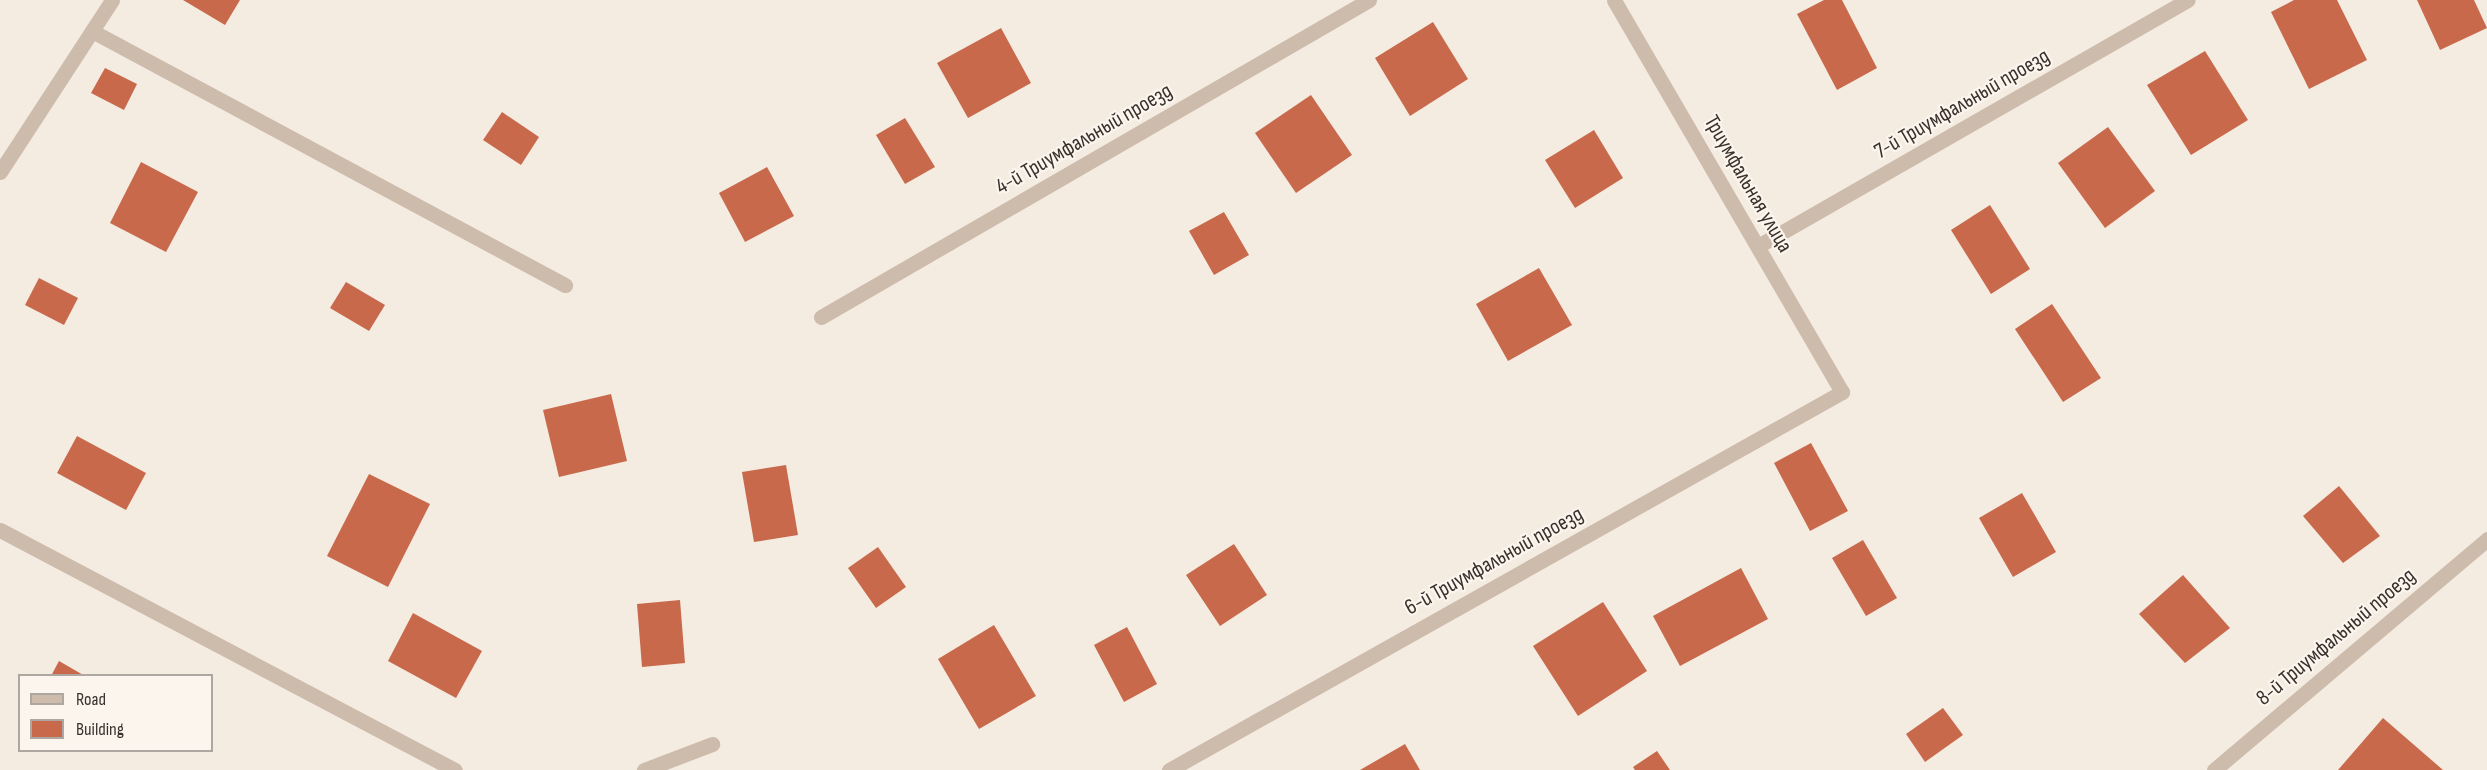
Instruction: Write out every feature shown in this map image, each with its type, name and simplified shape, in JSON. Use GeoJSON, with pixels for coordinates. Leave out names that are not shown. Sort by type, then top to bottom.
{"type":"FeatureCollection","features":[{"type":"Feature","properties":{"kind":"street"},"geometry":{"type":"LineString","coordinates":[[0,172],[112,0]]}},
{"type":"Feature","properties":{"kind":"street","name":"4-й Триумфальный проезд"},"geometry":{"type":"LineString","coordinates":[[821,317],[1369,0]]}},
{"type":"Feature","properties":{"kind":"street","name":"Триумфальная улица"},"geometry":{"type":"LineString","coordinates":[[1614,0],[1842,392]]}},
{"type":"Feature","properties":{"kind":"street","name":"7-й Триумфальный проезд"},"geometry":{"type":"LineString","coordinates":[[1758,246],[2188,0]]}},
{"type":"Feature","properties":{"kind":"street"},"geometry":{"type":"LineString","coordinates":[[92,31],[565,285]]}},
{"type":"Feature","properties":{"kind":"street","name":"6-й Триумфальный проезд"},"geometry":{"type":"LineString","coordinates":[[1169,770],[1842,392]]}},
{"type":"Feature","properties":{"kind":"street"},"geometry":{"type":"LineString","coordinates":[[0,530],[455,770]]}},
{"type":"Feature","properties":{"kind":"street","name":"8-й Триумфальный проезд"},"geometry":{"type":"LineString","coordinates":[[2214,770],[2487,539]]}},
{"type":"Feature","properties":{"kind":"street"},"geometry":{"type":"LineString","coordinates":[[644,770],[712,744]]}},
{"type":"Feature","properties":{"kind":"building"},"geometry":{"type":"Polygon","coordinates":[[[183,0],[240,0],[225,25],[183,0]]]}},
{"type":"Feature","properties":{"kind":"building"},"geometry":{"type":"Polygon","coordinates":[[[1824,0],[1842,0],[1877,68],[1837,90],[1797,14],[1824,0]]]}},
{"type":"Feature","properties":{"kind":"building"},"geometry":{"type":"Polygon","coordinates":[[[2294,0],[2337,0],[2367,60],[2309,89],[2271,12],[2294,0]]]}},
{"type":"Feature","properties":{"kind":"building"},"geometry":{"type":"Polygon","coordinates":[[[2417,0],[2474,0],[2487,28],[2440,50],[2417,0]]]}},
{"type":"Feature","properties":{"kind":"building"},"geometry":{"type":"Polygon","coordinates":[[[1433,22],[1468,79],[1410,116],[1375,58],[1433,22]]]}},
{"type":"Feature","properties":{"kind":"building"},"geometry":{"type":"Polygon","coordinates":[[[1001,28],[1031,83],[968,118],[937,63],[1001,28]]]}},
{"type":"Feature","properties":{"kind":"building"},"geometry":{"type":"Polygon","coordinates":[[[2205,51],[2248,120],[2191,155],[2147,85],[2205,51]]]}},
{"type":"Feature","properties":{"kind":"building"},"geometry":{"type":"Polygon","coordinates":[[[105,68],[137,84],[124,110],[91,93],[105,68]]]}},
{"type":"Feature","properties":{"kind":"building"},"geometry":{"type":"Polygon","coordinates":[[[1311,95],[1352,155],[1296,193],[1255,133],[1311,95]]]}},
{"type":"Feature","properties":{"kind":"building"},"geometry":{"type":"Polygon","coordinates":[[[502,112],[539,137],[521,165],[483,140],[502,112]]]}},
{"type":"Feature","properties":{"kind":"building"},"geometry":{"type":"Polygon","coordinates":[[[905,118],[935,167],[905,184],[876,135],[905,118]]]}},
{"type":"Feature","properties":{"kind":"building"},"geometry":{"type":"Polygon","coordinates":[[[2108,127],[2155,191],[2105,228],[2058,163],[2108,127]]]}},
{"type":"Feature","properties":{"kind":"building"},"geometry":{"type":"Polygon","coordinates":[[[1594,130],[1623,178],[1575,208],[1545,160],[1594,130]]]}},
{"type":"Feature","properties":{"kind":"building"},"geometry":{"type":"Polygon","coordinates":[[[141,162],[198,192],[166,252],[110,223],[141,162]]]}},
{"type":"Feature","properties":{"kind":"building"},"geometry":{"type":"Polygon","coordinates":[[[767,167],[794,216],[745,242],[719,193],[767,167]]]}},
{"type":"Feature","properties":{"kind":"building"},"geometry":{"type":"Polygon","coordinates":[[[1990,205],[2030,269],[1991,294],[1951,230],[1990,205]]]}},
{"type":"Feature","properties":{"kind":"building"},"geometry":{"type":"Polygon","coordinates":[[[1224,212],[1249,255],[1214,275],[1189,231],[1224,212]]]}},
{"type":"Feature","properties":{"kind":"building"},"geometry":{"type":"Polygon","coordinates":[[[1539,268],[1572,325],[1508,361],[1476,304],[1539,268]]]}},
{"type":"Feature","properties":{"kind":"building"},"geometry":{"type":"Polygon","coordinates":[[[39,278],[78,298],[64,325],[25,305],[39,278]]]}},
{"type":"Feature","properties":{"kind":"building"},"geometry":{"type":"Polygon","coordinates":[[[346,282],[385,305],[369,331],[330,308],[346,282]]]}},
{"type":"Feature","properties":{"kind":"building"},"geometry":{"type":"Polygon","coordinates":[[[2052,304],[2101,378],[2063,402],[2015,329],[2052,304]]]}},
{"type":"Feature","properties":{"kind":"building"},"geometry":{"type":"Polygon","coordinates":[[[611,394],[627,461],[559,477],[543,410],[611,394]]]}},
{"type":"Feature","properties":{"kind":"building"},"geometry":{"type":"Polygon","coordinates":[[[77,436],[146,473],[126,510],[57,473],[77,436]]]}},
{"type":"Feature","properties":{"kind":"building"},"geometry":{"type":"Polygon","coordinates":[[[1811,443],[1848,511],[1810,531],[1774,463],[1811,443]]]}},
{"type":"Feature","properties":{"kind":"building"},"geometry":{"type":"Polygon","coordinates":[[[786,465],[798,535],[754,542],[742,472],[786,465]]]}},
{"type":"Feature","properties":{"kind":"building"},"geometry":{"type":"Polygon","coordinates":[[[369,474],[430,504],[388,587],[327,556],[369,474]]]}},
{"type":"Feature","properties":{"kind":"building"},"geometry":{"type":"Polygon","coordinates":[[[2339,486],[2380,536],[2343,563],[2303,516],[2339,486]]]}},
{"type":"Feature","properties":{"kind":"building"},"geometry":{"type":"Polygon","coordinates":[[[2022,493],[2056,552],[2013,577],[1979,518],[2022,493]]]}},
{"type":"Feature","properties":{"kind":"building"},"geometry":{"type":"Polygon","coordinates":[[[1863,540],[1897,598],[1866,616],[1832,558],[1863,540]]]}},
{"type":"Feature","properties":{"kind":"building"},"geometry":{"type":"Polygon","coordinates":[[[1234,544],[1267,595],[1220,626],[1186,575],[1234,544]]]}},
{"type":"Feature","properties":{"kind":"building"},"geometry":{"type":"Polygon","coordinates":[[[878,547],[906,587],[876,608],[848,568],[878,547]]]}},
{"type":"Feature","properties":{"kind":"building"},"geometry":{"type":"Polygon","coordinates":[[[1741,568],[1768,619],[1680,666],[1653,616],[1741,568]]]}},
{"type":"Feature","properties":{"kind":"building"},"geometry":{"type":"Polygon","coordinates":[[[2183,575],[2230,628],[2185,663],[2139,614],[2183,575]]]}},
{"type":"Feature","properties":{"kind":"building"},"geometry":{"type":"Polygon","coordinates":[[[680,600],[685,663],[642,667],[637,604],[680,600]]]}},
{"type":"Feature","properties":{"kind":"building"},"geometry":{"type":"Polygon","coordinates":[[[1603,602],[1647,671],[1578,716],[1533,646],[1603,602]]]}},
{"type":"Feature","properties":{"kind":"building"},"geometry":{"type":"Polygon","coordinates":[[[413,613],[482,651],[456,698],[388,661],[413,613]]]}},
{"type":"Feature","properties":{"kind":"building"},"geometry":{"type":"Polygon","coordinates":[[[994,625],[1036,696],[979,729],[938,659],[994,625]]]}},
{"type":"Feature","properties":{"kind":"building"},"geometry":{"type":"Polygon","coordinates":[[[1127,627],[1157,684],[1124,702],[1094,645],[1127,627]]]}},
{"type":"Feature","properties":{"kind":"building"},"geometry":{"type":"Polygon","coordinates":[[[59,661],[82,674],[52,674],[59,661]]]}},
{"type":"Feature","properties":{"kind":"building"},"geometry":{"type":"Polygon","coordinates":[[[1943,708],[1963,735],[1925,762],[1906,734],[1943,708]]]}},
{"type":"Feature","properties":{"kind":"building"},"geometry":{"type":"Polygon","coordinates":[[[2383,718],[2443,770],[2338,770],[2383,718]]]}},
{"type":"Feature","properties":{"kind":"building"},"geometry":{"type":"Polygon","coordinates":[[[1405,744],[1420,770],[1360,770],[1405,744]]]}},
{"type":"Feature","properties":{"kind":"building"},"geometry":{"type":"Polygon","coordinates":[[[1657,751],[1670,770],[1635,770],[1633,767],[1657,751]]]}}]}
